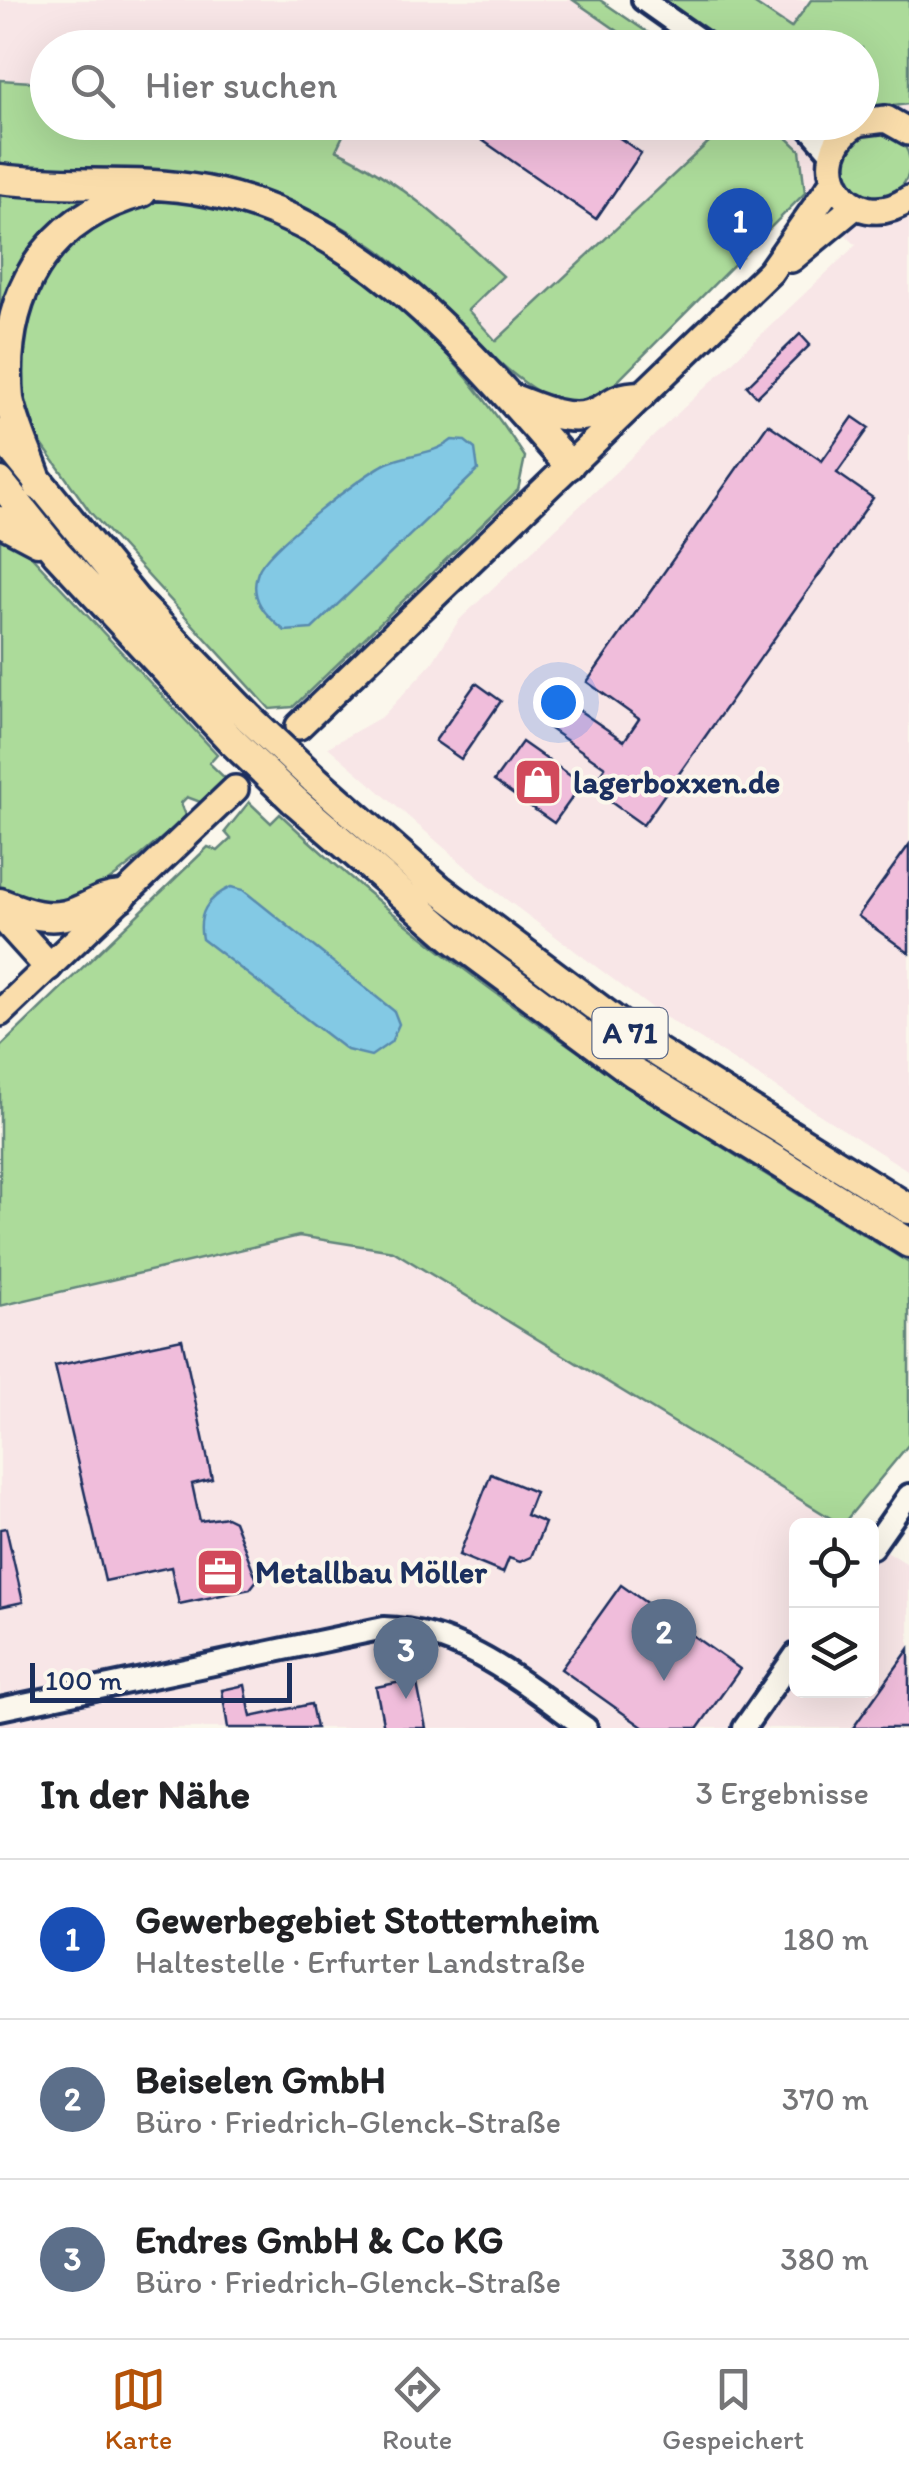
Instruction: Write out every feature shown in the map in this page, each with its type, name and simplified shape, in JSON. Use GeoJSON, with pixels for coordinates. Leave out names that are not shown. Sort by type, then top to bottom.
{"type":"FeatureCollection","features":[{"type":"Feature","properties":{"kind":"highway"},"geometry":{"type":"LineString","coordinates":[[0,178],[205,191],[252,203],[340,241],[382,272],[510,398],[569,464]]}},
{"type":"Feature","properties":{"kind":"highway"},"geometry":{"type":"LineString","coordinates":[[39,486],[9,401],[4,369],[4,342],[18,288],[30,265],[63,229],[106,202],[162,187]]}},
{"type":"Feature","properties":{"kind":"highway"},"geometry":{"type":"LineString","coordinates":[[510,398],[588,416],[617,397],[640,396]]}},
{"type":"Feature","properties":{"kind":"highway","name":"A 71"},"geometry":{"type":"LineString","coordinates":[[0,434],[294,800],[453,938],[633,1072],[909,1244]]}},
{"type":"Feature","properties":{"kind":"highway","name":"A 71"},"geometry":{"type":"LineString","coordinates":[[0,482],[56,553],[240,729],[314,779],[439,890],[651,1048],[909,1209]]}},
{"type":"Feature","properties":{"kind":"highway"},"geometry":{"type":"LineString","coordinates":[[0,520],[56,553]]}},
{"type":"Feature","properties":{"kind":"highway"},"geometry":{"type":"LineString","coordinates":[[0,904],[40,916],[66,916],[99,898],[122,896]]}},
{"type":"Feature","properties":{"kind":"highway"},"geometry":{"type":"LineString","coordinates":[[0,913],[48,966]]}},
{"type":"Feature","properties":{"kind":"main road"},"geometry":{"type":"LineString","coordinates":[[879,120],[906,124]]}},
{"type":"Feature","properties":{"kind":"main road"},"geometry":{"type":"LineString","coordinates":[[839,140],[832,154],[834,181],[855,206],[869,210],[905,205]]}},
{"type":"Feature","properties":{"kind":"main road"},"geometry":{"type":"LineString","coordinates":[[299,726],[770,272],[834,181]]}},
{"type":"Feature","properties":{"kind":"main road"},"geometry":{"type":"LineString","coordinates":[[770,272],[800,254],[855,206]]}},
{"type":"Feature","properties":{"kind":"main road"},"geometry":{"type":"LineString","coordinates":[[0,1013],[235,789]]}},
{"type":"Feature","properties":{"kind":"street"},"geometry":{"type":"LineString","coordinates":[[642,0],[685,30]]}},
{"type":"Feature","properties":{"kind":"street"},"geometry":{"type":"LineString","coordinates":[[820,140],[832,154]]}},
{"type":"Feature","properties":{"kind":"street"},"geometry":{"type":"LineString","coordinates":[[879,1538],[909,1495]]}},
{"type":"Feature","properties":{"kind":"street"},"geometry":{"type":"LineString","coordinates":[[0,1709],[384,1628],[418,1629],[446,1638],[509,1674],[586,1728]]}},
{"type":"Feature","properties":{"kind":"street"},"geometry":{"type":"LineString","coordinates":[[744,1728],[789,1664]]}},
{"type":"Feature","properties":{"kind":"shaded area"},"geometry":{"type":"Polygon","coordinates":[[[0,0],[588,0],[631,30],[30,30],[30,140],[776,140],[781,145],[785,140],[879,140],[879,30],[744,30],[708,0],[909,0],[909,1171],[654,1010],[487,885],[328,747],[383,716],[432,663],[459,620],[856,245],[801,191],[496,342],[409,257],[259,178],[0,154],[0,0]]]}},
{"type":"Feature","properties":{"kind":"shaded area"},"geometry":{"type":"Polygon","coordinates":[[[298,1236],[393,1251],[832,1518],[789,1518],[789,1698],[879,1698],[879,1546],[909,1565],[909,1728],[0,1728],[0,1308],[298,1236]]]}},
{"type":"Feature","properties":{"kind":"green space"},"geometry":{"type":"Polygon","coordinates":[[[573,0],[600,0],[644,30],[616,30],[573,0]]]}},
{"type":"Feature","properties":{"kind":"green space"},"geometry":{"type":"Polygon","coordinates":[[[665,0],[749,0],[791,28],[811,0],[909,0],[909,104],[879,108],[879,30],[708,30],[665,0]]]}},
{"type":"Feature","properties":{"kind":"green space"},"geometry":{"type":"Polygon","coordinates":[[[0,80],[30,82],[30,140],[341,140],[336,150],[403,190],[503,276],[468,310],[496,341],[711,140],[790,140],[800,150],[805,193],[603,396],[566,404],[519,379],[373,246],[328,219],[283,200],[193,178],[0,168],[0,80]]]}},
{"type":"Feature","properties":{"kind":"green space"},"geometry":{"type":"Polygon","coordinates":[[[879,131],[890,134],[907,151],[907,177],[890,194],[864,194],[847,177],[844,164],[855,140],[879,140],[879,131]]]}},
{"type":"Feature","properties":{"kind":"green space"},"geometry":{"type":"Polygon","coordinates":[[[0,189],[102,192],[68,214],[40,239],[17,269],[0,306],[0,189]]]}},
{"type":"Feature","properties":{"kind":"green space"},"geometry":{"type":"Polygon","coordinates":[[[161,200],[219,208],[273,225],[324,251],[372,284],[455,364],[525,457],[518,490],[293,707],[270,709],[91,513],[26,422],[12,343],[52,251],[136,202],[161,200]]]}},
{"type":"Feature","properties":{"kind":"green space"},"geometry":{"type":"Polygon","coordinates":[[[0,529],[22,546],[217,754],[209,763],[227,780],[203,803],[187,797],[181,803],[187,818],[122,871],[75,899],[50,905],[25,901],[0,887],[0,529]]]}},
{"type":"Feature","properties":{"kind":"green space"},"geometry":{"type":"Polygon","coordinates":[[[249,802],[271,823],[280,814],[427,940],[582,1055],[909,1263],[909,1444],[848,1518],[831,1518],[393,1251],[299,1236],[0,1306],[0,1047],[208,847],[218,851],[231,839],[225,832],[249,802]]]}},
{"type":"Feature","properties":{"kind":"water"},"geometry":{"type":"Polygon","coordinates":[[[452,440],[465,441],[475,449],[478,470],[312,629],[285,631],[271,619],[255,590],[258,572],[278,547],[316,513],[375,470],[452,440]]]}},
{"type":"Feature","properties":{"kind":"water"},"geometry":{"type":"Polygon","coordinates":[[[231,887],[243,890],[394,1011],[399,1024],[391,1042],[371,1056],[347,1050],[202,939],[201,922],[206,908],[231,887]]]}},
{"type":"Feature","properties":{"kind":"building"},"geometry":{"type":"Polygon","coordinates":[[[482,140],[623,140],[641,153],[596,219],[482,140]]]}},
{"type":"Feature","properties":{"kind":"building"},"geometry":{"type":"Polygon","coordinates":[[[800,334],[810,345],[757,397],[747,386],[800,334]]]}},
{"type":"Feature","properties":{"kind":"building"},"geometry":{"type":"Polygon","coordinates":[[[853,417],[869,428],[837,473],[873,498],[643,825],[591,788],[605,767],[540,722],[558,696],[624,741],[639,719],[587,682],[768,424],[822,461],[853,417]]]}},
{"type":"Feature","properties":{"kind":"building"},"geometry":{"type":"Polygon","coordinates":[[[476,683],[501,701],[461,759],[435,741],[476,683]]]}},
{"type":"Feature","properties":{"kind":"building","name":"lagerboxxen.de"},"geometry":{"type":"Polygon","coordinates":[[[522,742],[582,784],[554,823],[494,781],[522,742]]]}},
{"type":"Feature","properties":{"kind":"building"},"geometry":{"type":"Polygon","coordinates":[[[909,845],[909,953],[858,916],[909,845]]]}},
{"type":"Feature","properties":{"kind":"building"},"geometry":{"type":"Polygon","coordinates":[[[182,1339],[212,1479],[192,1484],[200,1521],[226,1517],[234,1521],[257,1580],[250,1589],[179,1604],[171,1567],[105,1581],[55,1366],[182,1339]]]}},
{"type":"Feature","properties":{"kind":"building"},"geometry":{"type":"Polygon","coordinates":[[[491,1474],[535,1492],[526,1515],[545,1523],[531,1557],[520,1562],[509,1558],[503,1573],[459,1555],[491,1474]]]}},
{"type":"Feature","properties":{"kind":"building"},"geometry":{"type":"Polygon","coordinates":[[[6,1528],[23,1602],[0,1607],[0,1529],[6,1528]]]}},
{"type":"Feature","properties":{"kind":"building"},"geometry":{"type":"Polygon","coordinates":[[[621,1585],[740,1669],[698,1728],[644,1728],[561,1669],[621,1585]]]}},
{"type":"Feature","properties":{"kind":"building"},"geometry":{"type":"Polygon","coordinates":[[[909,1649],[909,1728],[853,1728],[874,1698],[879,1698],[879,1691],[909,1649]]]}},
{"type":"Feature","properties":{"kind":"building"},"geometry":{"type":"Polygon","coordinates":[[[416,1679],[426,1728],[384,1728],[376,1687],[416,1679]]]}},
{"type":"Feature","properties":{"kind":"building"},"geometry":{"type":"Polygon","coordinates":[[[245,1685],[251,1717],[311,1704],[316,1728],[228,1728],[222,1690],[245,1685]]]}},
{"type":"Feature","properties":{"kind":"place","name":"Gewerbegebiet Stotternheim"},"geometry":{"type":"Point","coordinates":[740,270]}},
{"type":"Feature","properties":{"kind":"place","name":"lagerboxxen.de"},"geometry":{"type":"Point","coordinates":[538,782]}},
{"type":"Feature","properties":{"kind":"place","name":"Metallbau Möller"},"geometry":{"type":"Point","coordinates":[220,1572]}},
{"type":"Feature","properties":{"kind":"place","name":"Beiselen GmbH"},"geometry":{"type":"Point","coordinates":[664,1681]}},
{"type":"Feature","properties":{"kind":"place","name":"Endres GmbH & Co KG"},"geometry":{"type":"Point","coordinates":[406,1699]}}]}
